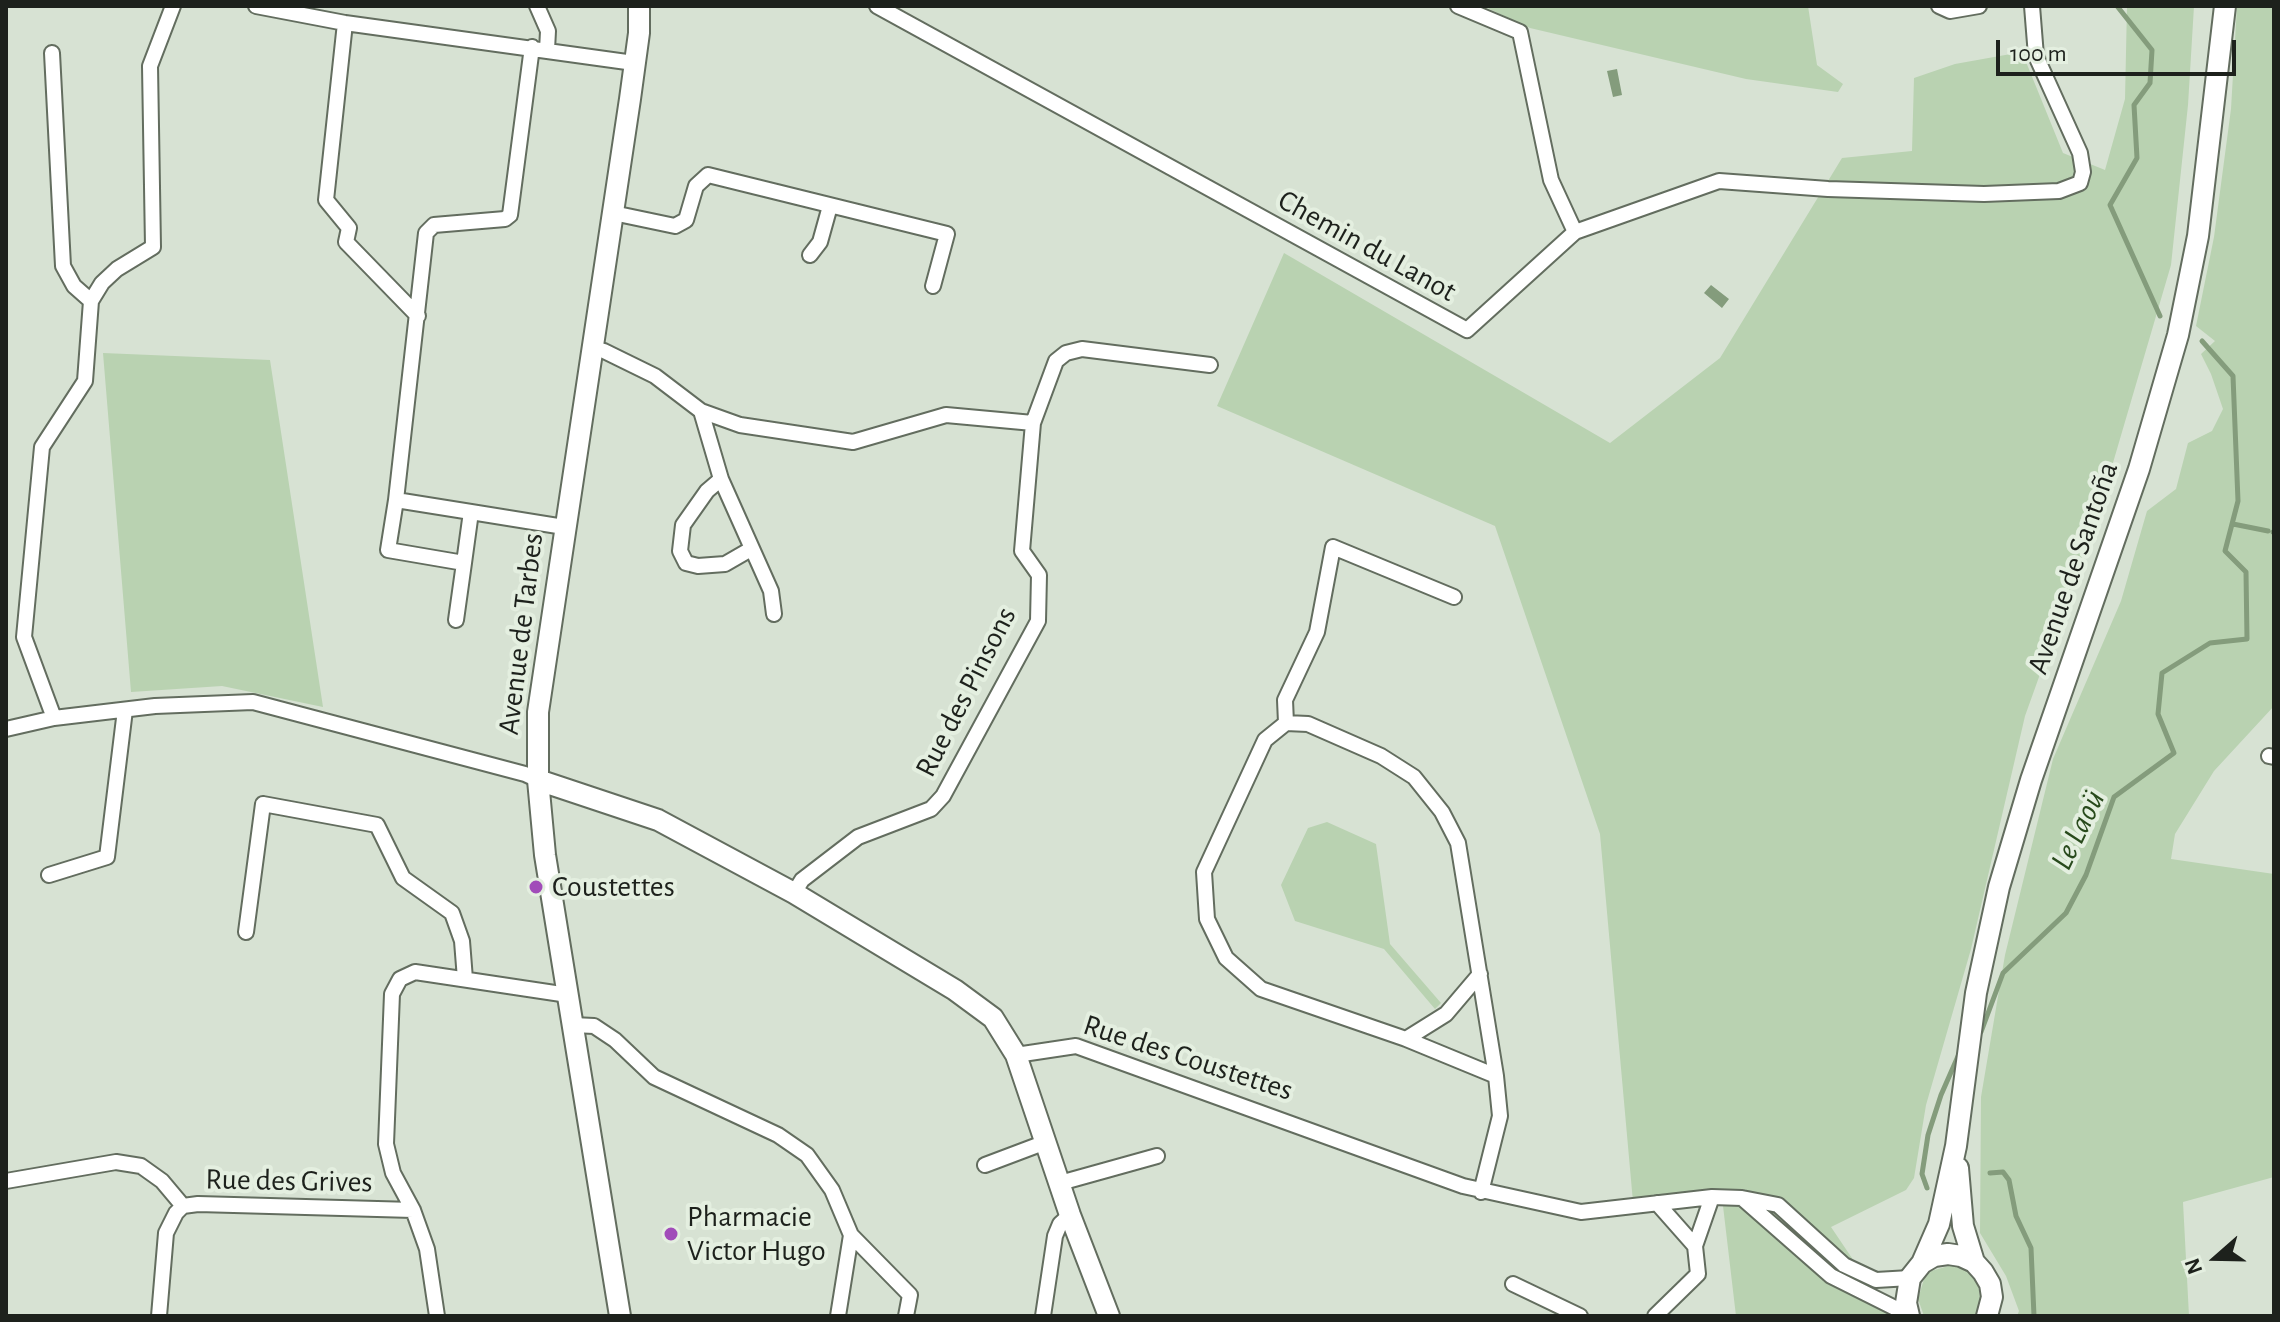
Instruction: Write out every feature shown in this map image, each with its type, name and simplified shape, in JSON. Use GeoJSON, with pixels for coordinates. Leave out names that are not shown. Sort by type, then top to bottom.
{"type":"FeatureCollection","features":[{"type":"Feature","properties":{"kind":"street"},"geometry":{"type":"LineString","coordinates":[[54,718],[24,637],[42,447],[85,381],[91,301],[102,283],[117,269],[153,247],[150,66],[173,6]]}},
{"type":"Feature","properties":{"kind":"street"},"geometry":{"type":"LineString","coordinates":[[256,6],[345,23],[634,63]]}},
{"type":"Feature","properties":{"kind":"street"},"geometry":{"type":"LineString","coordinates":[[537,6],[548,31],[547,50]]}},
{"type":"Feature","properties":{"kind":"street","name":"Avenue de Tarbes"},"geometry":{"type":"LineString","coordinates":[[620,1316],[545,855],[538,780],[538,712],[639,33],[639,6]]}},
{"type":"Feature","properties":{"kind":"street","name":"Chemin du Lanot"},"geometry":{"type":"LineString","coordinates":[[877,6],[1467,330],[1575,232],[1719,181],[1828,189],[1984,194],[2059,191],[2080,183],[2083,172],[2080,153],[2036,56],[2032,6]]}},
{"type":"Feature","properties":{"kind":"street"},"geometry":{"type":"LineString","coordinates":[[1458,6],[1520,32],[1551,180],[1575,232]]}},
{"type":"Feature","properties":{"kind":"street"},"geometry":{"type":"LineString","coordinates":[[1939,6],[1950,11],[1979,6]]}},
{"type":"Feature","properties":{"kind":"street","name":"Avenue de Santoña"},"geometry":{"type":"LineString","coordinates":[[1916,1271],[1939,1224],[1956,1146],[1976,993],[1999,887],[2031,780],[2134,483],[2178,335],[2198,236],[2225,6]]}},
{"type":"Feature","properties":{"kind":"street"},"geometry":{"type":"LineString","coordinates":[[345,23],[326,200],[349,228],[346,242],[418,316]]}},
{"type":"Feature","properties":{"kind":"street"},"geometry":{"type":"LineString","coordinates":[[464,563],[388,550],[426,233],[434,225],[505,219],[510,215],[532,47]]}},
{"type":"Feature","properties":{"kind":"street"},"geometry":{"type":"LineString","coordinates":[[52,53],[63,266],[74,286],[91,301]]}},
{"type":"Feature","properties":{"kind":"street"},"geometry":{"type":"LineString","coordinates":[[613,213],[675,226],[686,220],[696,186],[708,175],[947,234],[933,286]]}},
{"type":"Feature","properties":{"kind":"street"},"geometry":{"type":"LineString","coordinates":[[810,255],[820,242],[830,206]]}},
{"type":"Feature","properties":{"kind":"street"},"geometry":{"type":"LineString","coordinates":[[592,348],[655,376],[701,411],[740,425],[853,442],[946,415],[1033,423]]}},
{"type":"Feature","properties":{"kind":"street","name":"Rue des Pinsons"},"geometry":{"type":"LineString","coordinates":[[794,893],[802,880],[858,837],[931,809],[943,796],[1038,621],[1039,575],[1022,551],[1033,423],[1056,361],[1066,353],[1082,349],[1210,365]]}},
{"type":"Feature","properties":{"kind":"street"},"geometry":{"type":"LineString","coordinates":[[701,411],[721,479],[771,591],[774,614]]}},
{"type":"Feature","properties":{"kind":"street"},"geometry":{"type":"LineString","coordinates":[[721,479],[707,491],[683,525],[680,551],[686,563],[698,566],[725,564],[751,549]]}},
{"type":"Feature","properties":{"kind":"street"},"geometry":{"type":"LineString","coordinates":[[396,500],[564,527]]}},
{"type":"Feature","properties":{"kind":"street"},"geometry":{"type":"LineString","coordinates":[[456,620],[471,512]]}},
{"type":"Feature","properties":{"kind":"street"},"geometry":{"type":"LineString","coordinates":[[1286,723],[1285,700],[1317,632],[1333,547],[1454,597]]}},
{"type":"Feature","properties":{"kind":"street"},"geometry":{"type":"LineString","coordinates":[[6,729],[54,718],[155,706],[253,702],[525,774],[658,820],[794,893],[955,990],[993,1018],[1016,1055],[1070,1215],[1109,1316]]}},
{"type":"Feature","properties":{"kind":"street"},"geometry":{"type":"LineString","coordinates":[[49,875],[107,857],[125,710]]}},
{"type":"Feature","properties":{"kind":"street"},"geometry":{"type":"LineString","coordinates":[[1481,1192],[1500,1116],[1496,1076],[1458,843],[1442,812],[1414,777],[1381,756],[1308,724],[1286,723],[1265,740],[1204,872],[1207,919],[1226,958],[1261,989],[1406,1039],[1496,1076]]}},
{"type":"Feature","properties":{"kind":"street"},"geometry":{"type":"LineString","coordinates":[[246,932],[263,804],[377,825],[403,878],[452,913],[462,941],[465,979]]}},
{"type":"Feature","properties":{"kind":"street"},"geometry":{"type":"LineString","coordinates":[[437,1316],[427,1249],[413,1210],[393,1173],[386,1144],[392,994],[400,979],[415,972],[568,995]]}},
{"type":"Feature","properties":{"kind":"street"},"geometry":{"type":"LineString","coordinates":[[1406,1039],[1446,1014],[1480,974]]}},
{"type":"Feature","properties":{"kind":"street"},"geometry":{"type":"LineString","coordinates":[[573,1025],[594,1026],[615,1040],[654,1077],[778,1135],[807,1155],[832,1190],[851,1235],[910,1295],[906,1316]]}},
{"type":"Feature","properties":{"kind":"street","name":"Rue des Coustettes"},"geometry":{"type":"LineString","coordinates":[[1016,1055],[1076,1046],[1481,1192],[1581,1212],[1712,1197],[1742,1198],[1778,1205],[1844,1265],[1876,1280],[1916,1271]]}},
{"type":"Feature","properties":{"kind":"street"},"geometry":{"type":"LineString","coordinates":[[985,1165],[1046,1142]]}},
{"type":"Feature","properties":{"kind":"street","name":"Avenue de Santoña"},"geometry":{"type":"LineString","coordinates":[[1956,1146],[1963,1226],[1974,1262],[1990,1284],[1992,1297],[1987,1316]]}},
{"type":"Feature","properties":{"kind":"street"},"geometry":{"type":"LineString","coordinates":[[1060,1183],[1157,1156]]}},
{"type":"Feature","properties":{"kind":"street"},"geometry":{"type":"LineString","coordinates":[[6,1181],[116,1162],[141,1166],[162,1181],[183,1206]]}},
{"type":"Feature","properties":{"kind":"street"},"geometry":{"type":"LineString","coordinates":[[1655,1316],[1698,1274],[1695,1246],[1712,1197]]}},
{"type":"Feature","properties":{"kind":"street"},"geometry":{"type":"LineString","coordinates":[[1742,1198],[1831,1276],[1909,1316]]}},
{"type":"Feature","properties":{"kind":"street"},"geometry":{"type":"LineString","coordinates":[[1657,1203],[1695,1246]]}},
{"type":"Feature","properties":{"kind":"street","name":"Rue des Grives"},"geometry":{"type":"LineString","coordinates":[[159,1316],[166,1233],[183,1206],[413,1210]]}},
{"type":"Feature","properties":{"kind":"street"},"geometry":{"type":"LineString","coordinates":[[1043,1316],[1055,1236],[1060,1224],[1070,1215]]}},
{"type":"Feature","properties":{"kind":"street"},"geometry":{"type":"LineString","coordinates":[[838,1316],[851,1235]]}},
{"type":"Feature","properties":{"kind":"street"},"geometry":{"type":"LineString","coordinates":[[1909,1316],[1906,1290],[1916,1271],[1934,1256],[1948,1254],[1974,1262]]}},
{"type":"Feature","properties":{"kind":"street"},"geometry":{"type":"LineString","coordinates":[[1513,1284],[1580,1316]]}},
{"type":"Feature","properties":{"kind":"shaded area"},"geometry":{"type":"Polygon","coordinates":[[[1483,6],[1808,6],[1817,65],[1843,84],[1838,92],[1746,79],[1530,28],[1483,6]]]}},
{"type":"Feature","properties":{"kind":"shaded area"},"geometry":{"type":"Polygon","coordinates":[[[2127,6],[2194,6],[2188,105],[2171,265],[2100,507],[2025,716],[1971,949],[1926,1105],[1914,1178],[1906,1190],[1831,1227],[1891,1316],[1736,1316],[1721,1189],[1633,1202],[1600,834],[1495,526],[1217,406],[1284,253],[1610,443],[1720,358],[1842,158],[1912,151],[1914,78],[1955,64],[2022,52],[2063,153],[2105,170],[2125,99],[2127,6]]]}},
{"type":"Feature","properties":{"kind":"shaded area"},"geometry":{"type":"Polygon","coordinates":[[[2237,6],[2274,6],[2274,706],[2214,771],[2175,834],[2171,859],[2274,874],[2274,1177],[2183,1202],[2189,1316],[2017,1316],[2019,1311],[2006,1276],[1980,1233],[1981,1097],[2005,955],[2053,759],[2121,601],[2147,511],[2176,489],[2188,443],[2212,431],[2223,409],[2201,354],[2215,341],[2196,326],[2214,237],[2231,109],[2237,6]]]}},
{"type":"Feature","properties":{"kind":"shaded area"},"geometry":{"type":"Polygon","coordinates":[[[1617,69],[1622,95],[1613,97],[1607,71],[1617,69]]]}},
{"type":"Feature","properties":{"kind":"shaded area"},"geometry":{"type":"Polygon","coordinates":[[[1711,285],[1729,299],[1722,308],[1704,293],[1711,285]]]}},
{"type":"Feature","properties":{"kind":"shaded area"},"geometry":{"type":"Polygon","coordinates":[[[103,353],[270,360],[323,707],[222,686],[131,692],[103,353]]]}},
{"type":"Feature","properties":{"kind":"shaded area"},"geometry":{"type":"Polygon","coordinates":[[[1327,822],[1376,844],[1390,944],[1441,1003],[1435,1009],[1384,949],[1295,921],[1281,885],[1308,828],[1327,822]]]}},
{"type":"Feature","properties":{"kind":"shaded area"},"geometry":{"type":"Polygon","coordinates":[[[1952,1265],[1963,1268],[1977,1281],[1981,1301],[1979,1311],[1975,1316],[1924,1316],[1918,1299],[1924,1279],[1931,1271],[1952,1265]]]}},
{"type":"Feature","properties":{"kind":"waterway","name":"Le Laoü"},"geometry":{"type":"LineString","coordinates":[[2117,6],[2152,50],[2150,83],[2134,105],[2137,158],[2110,205],[2160,316]]}},
{"type":"Feature","properties":{"kind":"waterway","name":"Le Laoü"},"geometry":{"type":"LineString","coordinates":[[1981,1032],[2003,973],[2066,913],[2086,875],[2114,797],[2174,753],[2158,714],[2162,673],[2210,643],[2247,639],[2246,572],[2225,551],[2238,501],[2233,376],[2202,341]]}},
{"type":"Feature","properties":{"kind":"waterway"},"geometry":{"type":"LineString","coordinates":[[2233,524],[2268,531]]}},
{"type":"Feature","properties":{"kind":"waterway","name":"Le Laoü"},"geometry":{"type":"LineString","coordinates":[[1927,1188],[1922,1174],[1928,1135],[1959,1054]]}},
{"type":"Feature","properties":{"kind":"waterway","name":"Le Laoü"},"geometry":{"type":"LineString","coordinates":[[1990,1173],[2003,1172],[2009,1180],[2016,1216],[2031,1248],[2034,1316]]}},
{"type":"Feature","properties":{"kind":"place","name":"Coustettes"},"geometry":{"type":"Point","coordinates":[536,887]}},
{"type":"Feature","properties":{"kind":"place","name":"Pharmacie Victor Hugo"},"geometry":{"type":"Point","coordinates":[671,1234]}}]}
